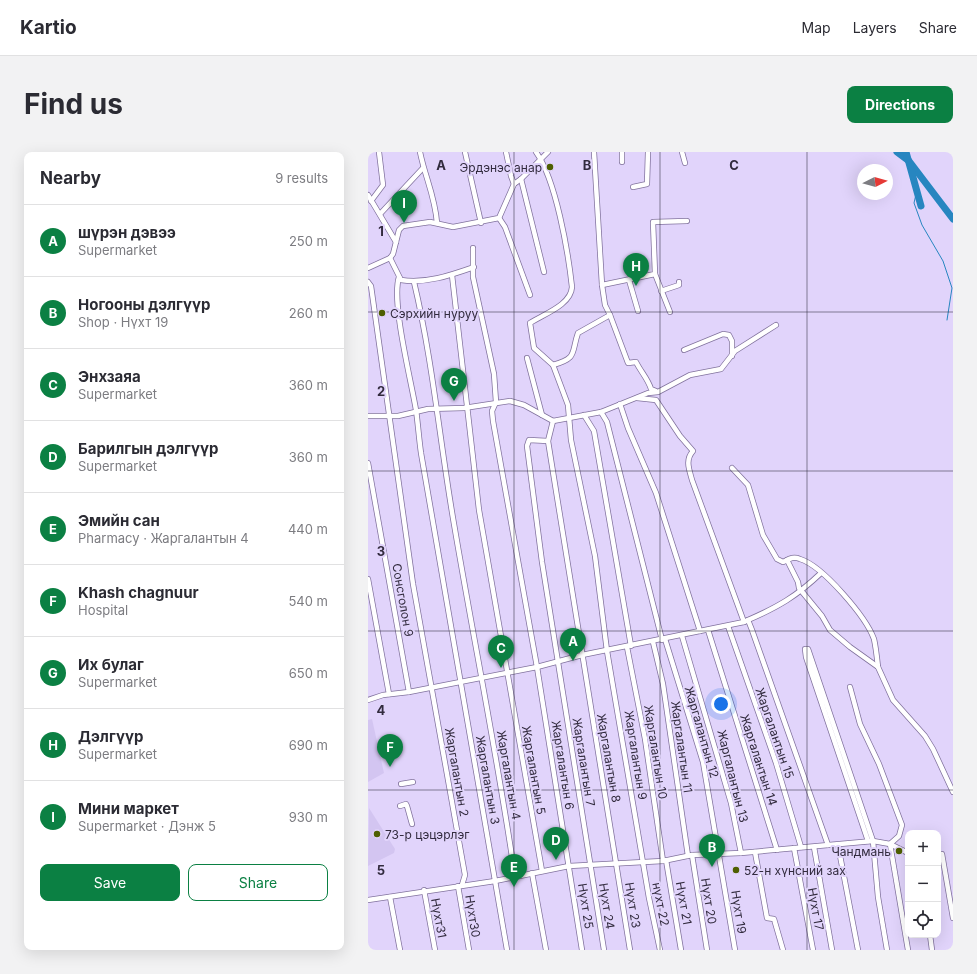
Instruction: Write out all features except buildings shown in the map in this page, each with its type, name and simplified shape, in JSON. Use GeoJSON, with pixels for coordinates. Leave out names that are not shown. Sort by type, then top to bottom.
{"type":"FeatureCollection","features":[{"type":"Feature","properties":{"kind":"street"},"geometry":{"type":"LineString","coordinates":[[371,201],[383,185],[379,152]]}},
{"type":"Feature","properties":{"kind":"street"},"geometry":{"type":"LineString","coordinates":[[420,152],[423,168],[428,179],[435,204],[437,223]]}},
{"type":"Feature","properties":{"kind":"street"},"geometry":{"type":"LineString","coordinates":[[465,152],[481,223]]}},
{"type":"Feature","properties":{"kind":"street"},"geometry":{"type":"LineString","coordinates":[[506,152],[514,184]]}},
{"type":"Feature","properties":{"kind":"street"},"geometry":{"type":"LineString","coordinates":[[536,152],[542,160],[548,173],[564,235],[572,294],[562,304],[530,323],[534,348],[553,364],[572,356],[575,351],[578,333],[610,315]]}},
{"type":"Feature","properties":{"kind":"street"},"geometry":{"type":"LineString","coordinates":[[499,218],[514,184],[542,160],[548,152]]}},
{"type":"Feature","properties":{"kind":"street"},"geometry":{"type":"LineString","coordinates":[[594,152],[602,285],[605,305],[628,363],[636,362],[652,389],[658,392]]}},
{"type":"Feature","properties":{"kind":"street"},"geometry":{"type":"LineString","coordinates":[[622,152],[622,162]]}},
{"type":"Feature","properties":{"kind":"street"},"geometry":{"type":"LineString","coordinates":[[633,187],[647,184],[648,152]]}},
{"type":"Feature","properties":{"kind":"street"},"geometry":{"type":"LineString","coordinates":[[682,152],[685,163]]}},
{"type":"Feature","properties":{"kind":"street"},"geometry":{"type":"LineString","coordinates":[[380,214],[423,168]]}},
{"type":"Feature","properties":{"kind":"street"},"geometry":{"type":"LineString","coordinates":[[521,179],[544,272]]}},
{"type":"Feature","properties":{"kind":"street"},"geometry":{"type":"LineString","coordinates":[[368,195],[396,242]]}},
{"type":"Feature","properties":{"kind":"street"},"geometry":{"type":"LineString","coordinates":[[368,268],[390,258],[399,230],[403,226],[430,222],[446,227],[453,227],[481,223],[499,218]]}},
{"type":"Feature","properties":{"kind":"street"},"geometry":{"type":"LineString","coordinates":[[499,218],[505,227],[530,295]]}},
{"type":"Feature","properties":{"kind":"street"},"geometry":{"type":"LineString","coordinates":[[670,312],[660,291],[655,274],[653,222],[687,220]]}},
{"type":"Feature","properties":{"kind":"street","name":"Жаргалантын 6"},"geometry":{"type":"LineString","coordinates":[[473,248],[473,277],[494,374],[496,402],[492,411],[493,421],[537,667],[569,866]]}},
{"type":"Feature","properties":{"kind":"street"},"geometry":{"type":"LineString","coordinates":[[390,258],[401,280],[414,282],[452,274],[474,267]]}},
{"type":"Feature","properties":{"kind":"street","name":"Жаргалантын 5"},"geometry":{"type":"LineString","coordinates":[[452,274],[479,510],[506,672],[542,871]]}},
{"type":"Feature","properties":{"kind":"street"},"geometry":{"type":"LineString","coordinates":[[602,285],[655,274]]}},
{"type":"Feature","properties":{"kind":"street","name":"Жаргалантын 3"},"geometry":{"type":"LineString","coordinates":[[399,276],[396,286],[402,336],[507,950]]}},
{"type":"Feature","properties":{"kind":"street"},"geometry":{"type":"LineString","coordinates":[[629,280],[638,311]]}},
{"type":"Feature","properties":{"kind":"street","name":"Жаргалантын 2"},"geometry":{"type":"LineString","coordinates":[[368,282],[371,286],[399,490],[431,687],[465,875],[460,886]]}},
{"type":"Feature","properties":{"kind":"street","name":"Жаргалантын 4"},"geometry":{"type":"LineString","coordinates":[[414,282],[424,322],[436,409],[515,877]]}},
{"type":"Feature","properties":{"kind":"street"},"geometry":{"type":"LineString","coordinates":[[660,291],[679,285],[679,282]]}},
{"type":"Feature","properties":{"kind":"street"},"geometry":{"type":"LineString","coordinates":[[368,416],[390,416],[436,409],[467,407],[510,401],[542,414],[553,421],[584,416],[601,412],[648,393],[658,392],[690,375],[721,369],[735,351],[776,325]]}},
{"type":"Feature","properties":{"kind":"street"},"geometry":{"type":"LineString","coordinates":[[684,350],[723,334],[729,335],[732,342],[732,356]]}},
{"type":"Feature","properties":{"kind":"street"},"geometry":{"type":"LineString","coordinates":[[527,358],[542,414]]}},
{"type":"Feature","properties":{"kind":"street","name":"Жаргалантын 9"},"geometry":{"type":"LineString","coordinates":[[553,364],[568,405],[571,440],[595,556],[608,651],[643,862]]}},
{"type":"Feature","properties":{"kind":"street"},"geometry":{"type":"LineString","coordinates":[[637,398],[656,400],[680,436],[693,451],[689,455],[688,463],[692,480],[746,621],[828,845]]}},
{"type":"Feature","properties":{"kind":"street"},"geometry":{"type":"LineString","coordinates":[[620,404],[623,416],[656,493],[700,631]]}},
{"type":"Feature","properties":{"kind":"street","name":"Жаргалантын 12"},"geometry":{"type":"LineString","coordinates":[[601,412],[608,422],[664,640],[703,762],[719,854]]}},
{"type":"Feature","properties":{"kind":"street","name":"Жаргалантын 10"},"geometry":{"type":"LineString","coordinates":[[584,416],[594,431],[664,860]]}},
{"type":"Feature","properties":{"kind":"street"},"geometry":{"type":"LineString","coordinates":[[548,441],[553,421]]}},
{"type":"Feature","properties":{"kind":"street","name":"Жаргалантын 7"},"geometry":{"type":"LineString","coordinates":[[548,441],[529,440],[527,446],[542,562],[591,865]]}},
{"type":"Feature","properties":{"kind":"street","name":"Жаргалантын 8"},"geometry":{"type":"LineString","coordinates":[[548,441],[617,863]]}},
{"type":"Feature","properties":{"kind":"street","name":"Сонсголон 9"},"geometry":{"type":"LineString","coordinates":[[368,463],[409,692]]}},
{"type":"Feature","properties":{"kind":"street"},"geometry":{"type":"LineString","coordinates":[[732,468],[748,485],[763,535],[777,559],[783,562],[791,558],[800,559],[821,573],[836,585],[865,622],[874,639],[878,667],[893,700],[925,736],[933,748],[953,792]]}},
{"type":"Feature","properties":{"kind":"street"},"geometry":{"type":"LineString","coordinates":[[787,560],[802,592],[822,616],[830,630],[850,647],[878,667]]}},
{"type":"Feature","properties":{"kind":"street"},"geometry":{"type":"LineString","coordinates":[[368,700],[389,694],[409,692],[537,667],[582,655],[664,640],[746,621],[780,606],[802,592],[821,573]]}},
{"type":"Feature","properties":{"kind":"street"},"geometry":{"type":"LineString","coordinates":[[368,579],[389,694]]}},
{"type":"Feature","properties":{"kind":"street","name":"Жаргалантын 15"},"geometry":{"type":"LineString","coordinates":[[728,626],[776,763],[801,847]]}},
{"type":"Feature","properties":{"kind":"street","name":"Жаргалантын 14"},"geometry":{"type":"LineString","coordinates":[[708,630],[777,850]]}},
{"type":"Feature","properties":{"kind":"street","name":"Жаргалантын 13"},"geometry":{"type":"LineString","coordinates":[[682,636],[731,803],[741,853]]}},
{"type":"Feature","properties":{"kind":"street","name":"Жаргалантын 11"},"geometry":{"type":"LineString","coordinates":[[653,642],[663,684],[690,856]]}},
{"type":"Feature","properties":{"kind":"street"},"geometry":{"type":"LineString","coordinates":[[837,743],[808,649],[805,649],[806,658],[850,780],[870,841],[887,950]]}},
{"type":"Feature","properties":{"kind":"street"},"geometry":{"type":"LineString","coordinates":[[850,687],[860,724],[879,764],[902,825],[899,836],[890,844]]}},
{"type":"Feature","properties":{"kind":"street"},"geometry":{"type":"LineString","coordinates":[[401,784],[413,782]]}},
{"type":"Feature","properties":{"kind":"street"},"geometry":{"type":"LineString","coordinates":[[400,806],[406,804],[412,824]]}},
{"type":"Feature","properties":{"kind":"street"},"geometry":{"type":"LineString","coordinates":[[368,900],[424,890],[495,881],[569,866],[643,862],[690,856],[755,852],[870,841],[890,844],[905,852]]}},
{"type":"Feature","properties":{"kind":"street"},"geometry":{"type":"LineString","coordinates":[[838,844],[858,950]]}},
{"type":"Feature","properties":{"kind":"street"},"geometry":{"type":"LineString","coordinates":[[890,844],[908,950]]}},
{"type":"Feature","properties":{"kind":"street"},"geometry":{"type":"LineString","coordinates":[[814,847],[832,950]]}},
{"type":"Feature","properties":{"kind":"street","name":"Нүхт 17"},"geometry":{"type":"LineString","coordinates":[[794,848],[813,950]]}},
{"type":"Feature","properties":{"kind":"street"},"geometry":{"type":"LineString","coordinates":[[755,852],[767,918],[774,919],[783,950]]}},
{"type":"Feature","properties":{"kind":"street","name":"Нүхт 19"},"geometry":{"type":"LineString","coordinates":[[719,854],[735,950]]}},
{"type":"Feature","properties":{"kind":"street"},"geometry":{"type":"LineString","coordinates":[[941,854],[953,918]]}},
{"type":"Feature","properties":{"kind":"street","name":"Нүхт 20"},"geometry":{"type":"LineString","coordinates":[[690,856],[707,950]]}},
{"type":"Feature","properties":{"kind":"street","name":"Нүхт 21"},"geometry":{"type":"LineString","coordinates":[[664,860],[681,950]]}},
{"type":"Feature","properties":{"kind":"street","name":"нүхт 22"},"geometry":{"type":"LineString","coordinates":[[643,862],[660,950]]}},
{"type":"Feature","properties":{"kind":"street","name":"Нүхт 23"},"geometry":{"type":"LineString","coordinates":[[617,863],[630,950]]}},
{"type":"Feature","properties":{"kind":"street","name":"Нүхт 24"},"geometry":{"type":"LineString","coordinates":[[591,865],[604,950]]}},
{"type":"Feature","properties":{"kind":"street","name":"Нүхт 25"},"geometry":{"type":"LineString","coordinates":[[569,866],[582,950]]}},
{"type":"Feature","properties":{"kind":"street"},"geometry":{"type":"LineString","coordinates":[[532,873],[546,950]]}},
{"type":"Feature","properties":{"kind":"street","name":"Нүхт30"},"geometry":{"type":"LineString","coordinates":[[460,886],[469,950]]}},
{"type":"Feature","properties":{"kind":"street","name":"Нүхт31"},"geometry":{"type":"LineString","coordinates":[[424,890],[435,950]]}},
{"type":"Feature","properties":{"kind":"street"},"geometry":{"type":"LineString","coordinates":[[390,897],[400,950]]}},
{"type":"Feature","properties":{"kind":"street"},"geometry":{"type":"LineString","coordinates":[[930,938],[932,950]]}},
{"type":"Feature","properties":{"kind":"shaded area"},"geometry":{"type":"Polygon","coordinates":[[[372,719],[384,773],[368,782],[368,720],[372,719]]]}},
{"type":"Feature","properties":{"kind":"shaded area","name":"73-р цэцэрлэг"},"geometry":{"type":"Polygon","coordinates":[[[369,808],[395,849],[394,853],[368,866],[369,808]]]}},
{"type":"Feature","properties":{"kind":"waterway"},"geometry":{"type":"LineString","coordinates":[[897,152],[909,161],[953,219]]}},
{"type":"Feature","properties":{"kind":"waterway"},"geometry":{"type":"LineString","coordinates":[[906,152],[921,206]]}},
{"type":"Feature","properties":{"kind":"waterway"},"geometry":{"type":"LineString","coordinates":[[917,190],[914,203],[922,225],[943,261],[952,288],[947,320]]}},
{"type":"Feature","properties":{"kind":"place","name":"Эрдэнэс анар"},"geometry":{"type":"Point","coordinates":[550,167]}},
{"type":"Feature","properties":{"kind":"place","name":"Мини маркет"},"geometry":{"type":"Point","coordinates":[404,223]}},
{"type":"Feature","properties":{"kind":"place","name":"Дэлгүүр"},"geometry":{"type":"Point","coordinates":[636,286]}},
{"type":"Feature","properties":{"kind":"place","name":"Сэрхийн нуруу"},"geometry":{"type":"Point","coordinates":[382,313]}},
{"type":"Feature","properties":{"kind":"place","name":"Их булаг"},"geometry":{"type":"Point","coordinates":[454,401]}},
{"type":"Feature","properties":{"kind":"place","name":"шүрэн дэвээ"},"geometry":{"type":"Point","coordinates":[573,661]}},
{"type":"Feature","properties":{"kind":"place","name":"Энхзаяа"},"geometry":{"type":"Point","coordinates":[501,668]}},
{"type":"Feature","properties":{"kind":"place","name":"Khash chagnuur"},"geometry":{"type":"Point","coordinates":[390,767]}},
{"type":"Feature","properties":{"kind":"place","name":"73-р цэцэрлэг"},"geometry":{"type":"Point","coordinates":[377,834]}},
{"type":"Feature","properties":{"kind":"place","name":"Чандмань"},"geometry":{"type":"Point","coordinates":[899,851]}},
{"type":"Feature","properties":{"kind":"place","name":"Барилгын дэлгүүр"},"geometry":{"type":"Point","coordinates":[556,860]}},
{"type":"Feature","properties":{"kind":"place","name":"Ногооны дэлгүүр"},"geometry":{"type":"Point","coordinates":[712,867]}},
{"type":"Feature","properties":{"kind":"place","name":"52-н хүнсний зах"},"geometry":{"type":"Point","coordinates":[736,870]}},
{"type":"Feature","properties":{"kind":"place","name":"Эмийн сан"},"geometry":{"type":"Point","coordinates":[514,887]}}]}
